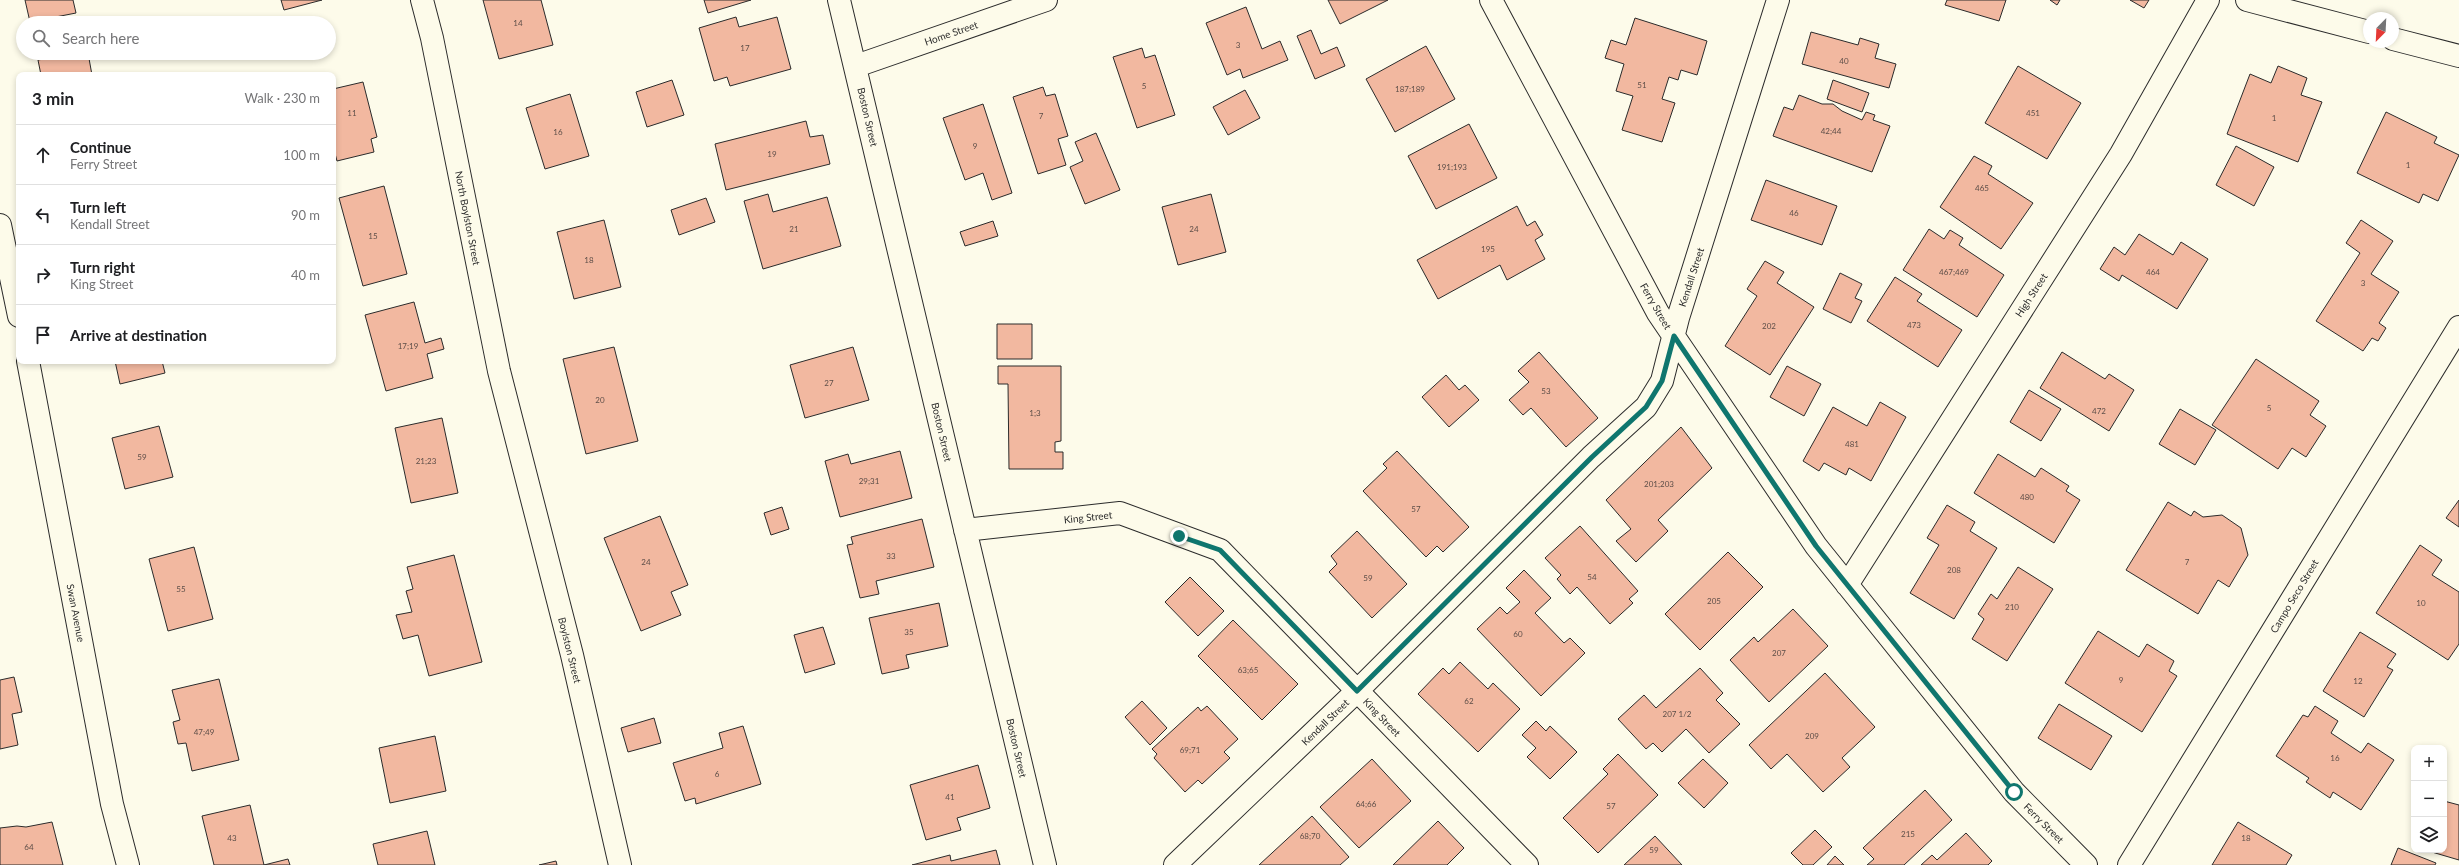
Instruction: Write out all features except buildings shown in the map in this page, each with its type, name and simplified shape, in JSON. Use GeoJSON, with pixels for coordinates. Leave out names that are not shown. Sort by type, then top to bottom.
{"type":"FeatureCollection","features":[{"type":"Feature","properties":{"kind":"street","name":"North Boylston Street"},"geometry":{"type":"LineString","coordinates":[[422,0],[432,38],[499,371],[515,436]]}},
{"type":"Feature","properties":{"kind":"street","name":"Boston Street"},"geometry":{"type":"LineString","coordinates":[[839,0],[856,66],[1044,865]]}},
{"type":"Feature","properties":{"kind":"street","name":"Home Street"},"geometry":{"type":"LineString","coordinates":[[856,66],[1046,0]]}},
{"type":"Feature","properties":{"kind":"street","name":"Ferry Street"},"geometry":{"type":"LineString","coordinates":[[1491,0],[1658,313],[1816,546],[2014,792],[2086,865]]}},
{"type":"Feature","properties":{"kind":"street","name":"Kendall Street"},"geometry":{"type":"LineString","coordinates":[[1175,865],[1357,691],[1592,457],[1646,407],[1662,381],[1674,336],[1778,0]]}},
{"type":"Feature","properties":{"kind":"street","name":"High Street"},"geometry":{"type":"LineString","coordinates":[[1847,585],[2121,154],[2208,0]]}},
{"type":"Feature","properties":{"kind":"street"},"geometry":{"type":"LineString","coordinates":[[2248,0],[2363,30]]}},
{"type":"Feature","properties":{"kind":"street"},"geometry":{"type":"LineString","coordinates":[[2399,41],[2459,56]]}},
{"type":"Feature","properties":{"kind":"street"},"geometry":{"type":"LineString","coordinates":[[0,225],[16,302]]}},
{"type":"Feature","properties":{"kind":"street","name":"Campo Seco Street"},"geometry":{"type":"LineString","coordinates":[[2129,865],[2459,327]]}},
{"type":"Feature","properties":{"kind":"street","name":"Swan Avenue"},"geometry":{"type":"LineString","coordinates":[[29,364],[112,804],[128,865]]}},
{"type":"Feature","properties":{"kind":"street","name":"Boylston Street"},"geometry":{"type":"LineString","coordinates":[[515,436],[572,655],[620,865]]}},
{"type":"Feature","properties":{"kind":"street","name":"King Street"},"geometry":{"type":"LineString","coordinates":[[965,530],[1120,513],[1220,550],[1528,865]]}},
{"type":"Feature","properties":{"kind":"route"},"geometry":{"type":"LineString","coordinates":[[1179,536],[1220,550],[1357,691],[1592,457],[1646,407],[1662,381],[1674,336],[1816,546],[2014,792]]}}]}
